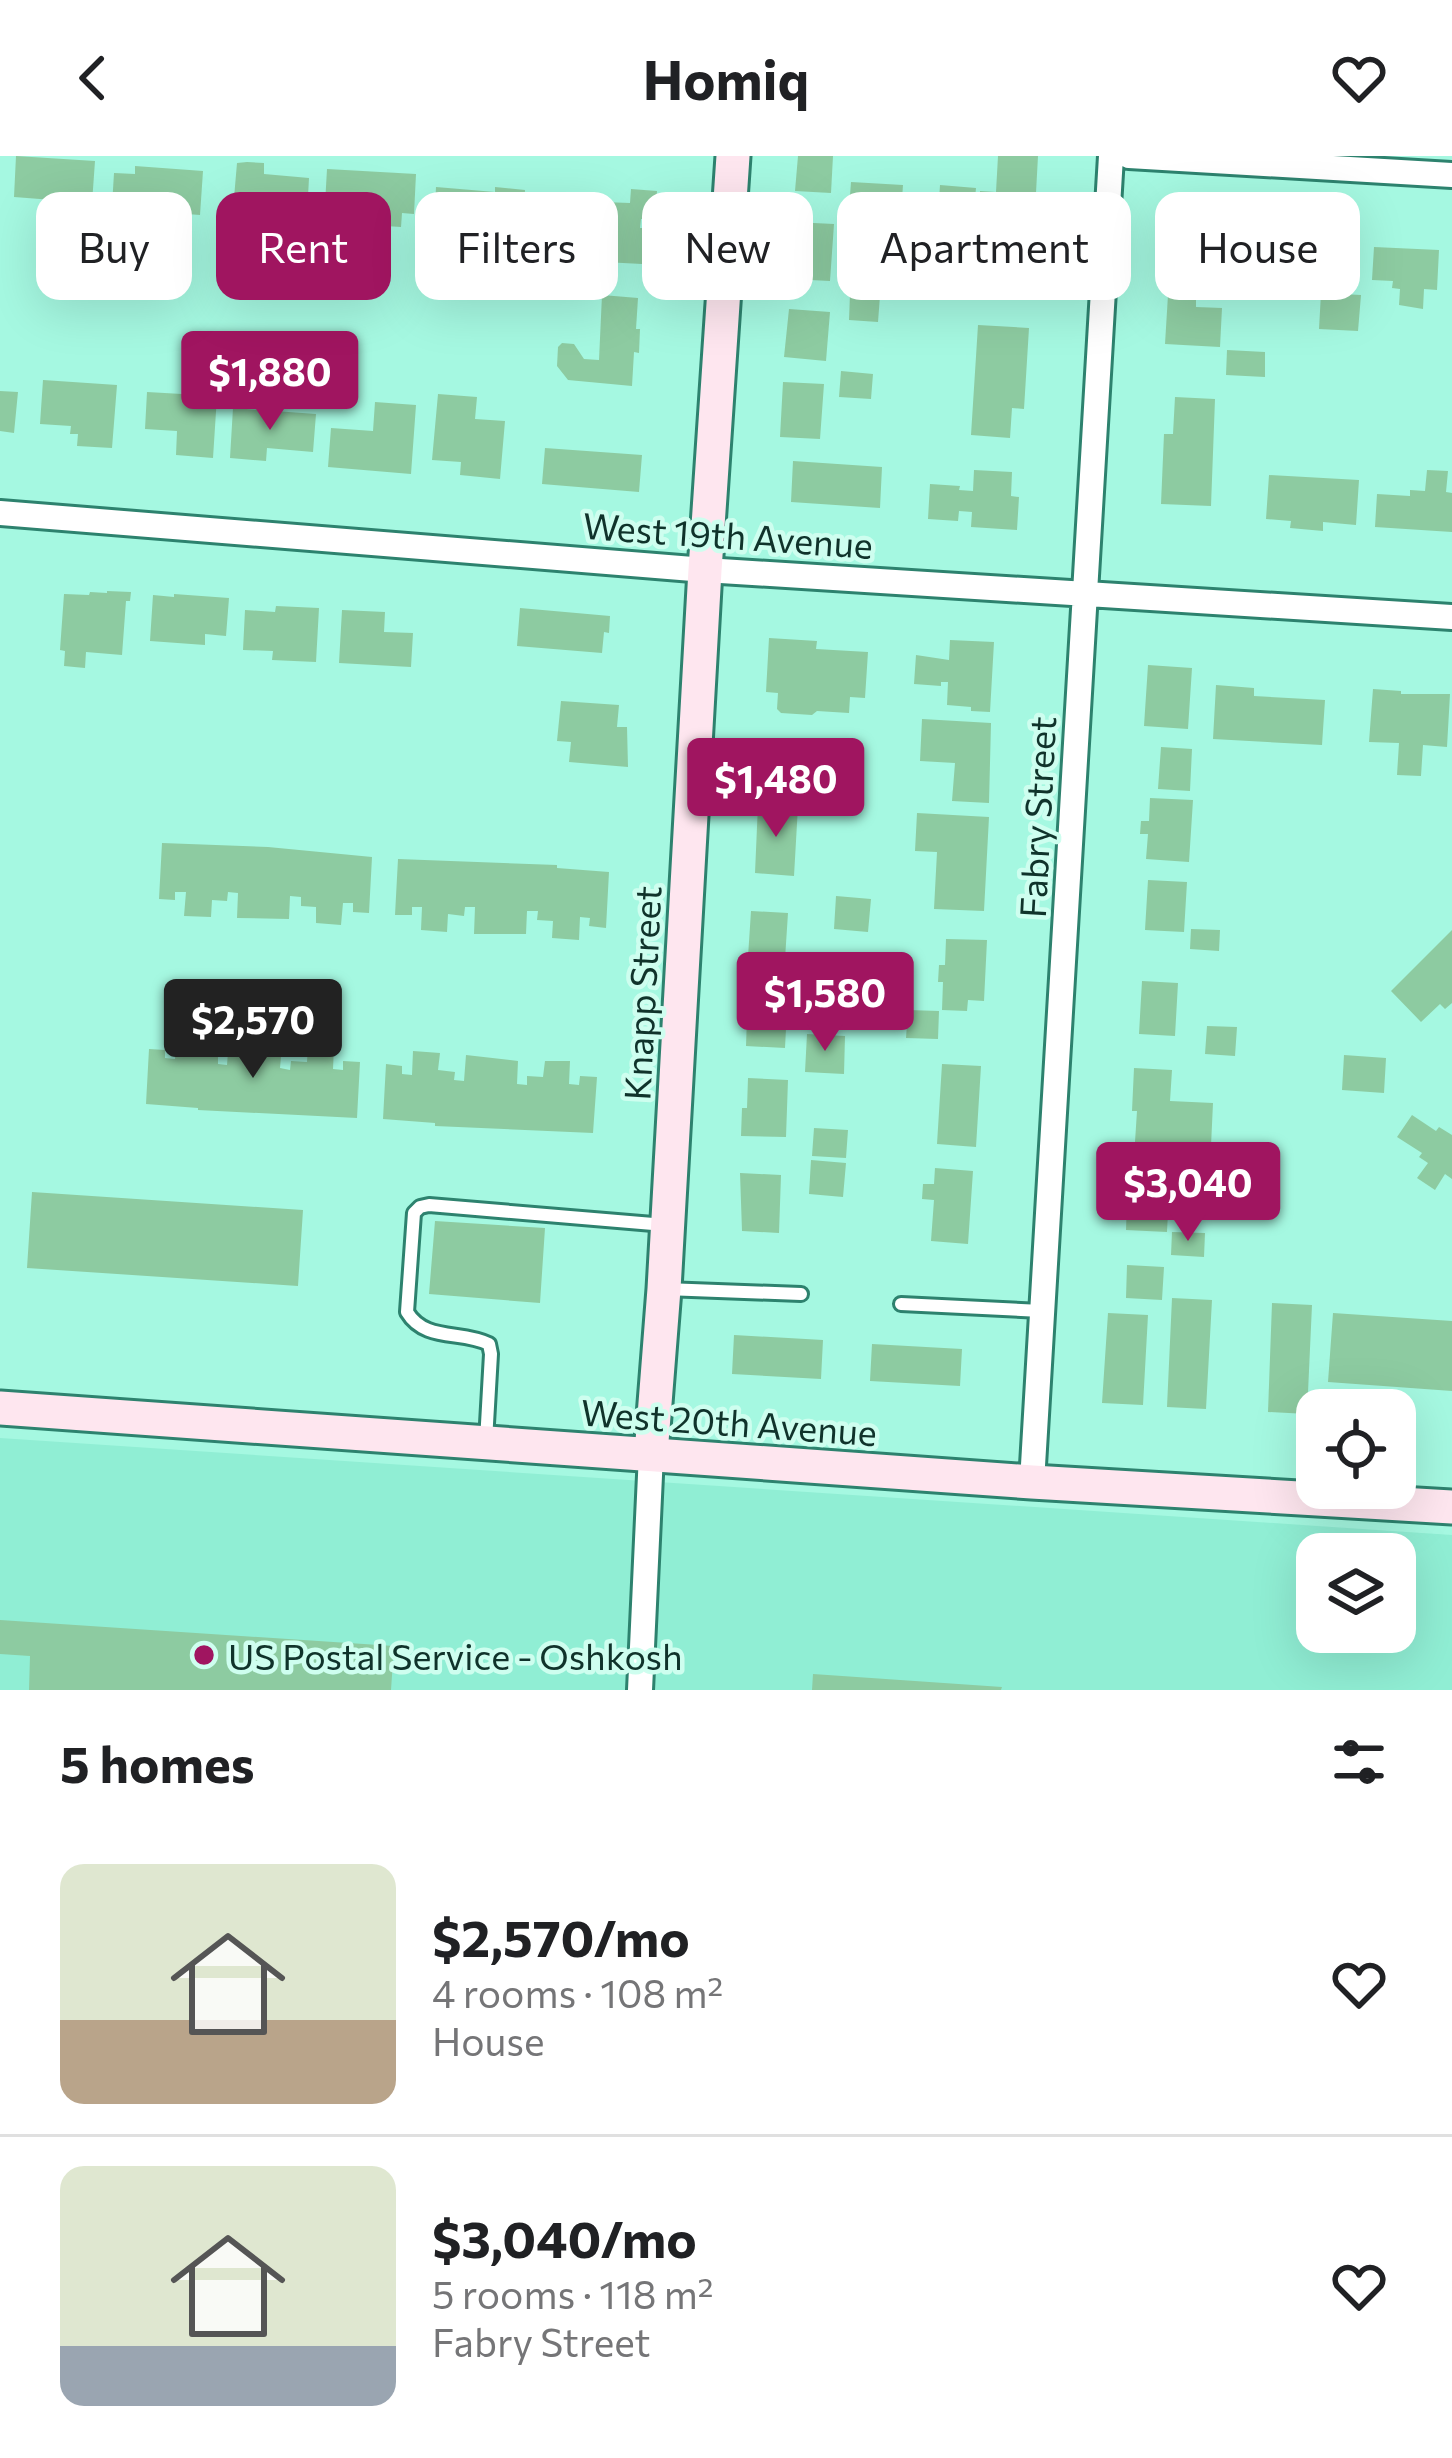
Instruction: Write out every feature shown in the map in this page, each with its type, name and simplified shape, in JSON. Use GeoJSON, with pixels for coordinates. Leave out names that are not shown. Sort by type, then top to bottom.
{"type":"FeatureCollection","features":[{"type":"Feature","properties":{"kind":"main road","name":"Knapp Street"},"geometry":{"type":"LineString","coordinates":[[651,1454],[733,156]]}},
{"type":"Feature","properties":{"kind":"main road","name":"West 20th Avenue"},"geometry":{"type":"LineString","coordinates":[[0,1408],[1032,1482],[1452,1507]]}},
{"type":"Feature","properties":{"kind":"street","name":"Fabry Street"},"geometry":{"type":"LineString","coordinates":[[1032,1482],[1111,156]]}},
{"type":"Feature","properties":{"kind":"street"},"geometry":{"type":"LineString","coordinates":[[1129,156],[1452,175]]}},
{"type":"Feature","properties":{"kind":"street","name":"West 19th Avenue"},"geometry":{"type":"LineString","coordinates":[[0,513],[705,570],[1452,617]]}},
{"type":"Feature","properties":{"kind":"street","name":"Knapp Street"},"geometry":{"type":"LineString","coordinates":[[640,1690],[651,1454]]}},
{"type":"Feature","properties":{"kind":"lane"},"geometry":{"type":"LineString","coordinates":[[486,1443],[489,1344],[428,1332],[415,1325],[407,1312],[414,1214],[429,1204],[667,1225]]}},
{"type":"Feature","properties":{"kind":"lane"},"geometry":{"type":"LineString","coordinates":[[664,1289],[801,1294]]}},
{"type":"Feature","properties":{"kind":"lane"},"geometry":{"type":"LineString","coordinates":[[901,1304],[1041,1311]]}},
{"type":"Feature","properties":{"kind":"shaded area"},"geometry":{"type":"Polygon","coordinates":[[[0,1438],[1452,1535],[1452,1690],[0,1690],[0,1438]]]}},
{"type":"Feature","properties":{"kind":"building"},"geometry":{"type":"Polygon","coordinates":[[[16,156],[95,161],[93,192],[14,197],[16,156]]]}},
{"type":"Feature","properties":{"kind":"building"},"geometry":{"type":"Polygon","coordinates":[[[798,156],[833,156],[831,193],[795,191],[798,156]]]}},
{"type":"Feature","properties":{"kind":"building"},"geometry":{"type":"Polygon","coordinates":[[[998,156],[1038,156],[1036,192],[996,192],[998,156]]]}},
{"type":"Feature","properties":{"kind":"building"},"geometry":{"type":"Polygon","coordinates":[[[237,163],[264,163],[264,174],[309,178],[308,192],[235,192],[237,163]]]}},
{"type":"Feature","properties":{"kind":"building"},"geometry":{"type":"Polygon","coordinates":[[[135,166],[203,171],[200,215],[192,214],[192,192],[113,192],[114,173],[135,174],[135,166]]]}},
{"type":"Feature","properties":{"kind":"building"},"geometry":{"type":"Polygon","coordinates":[[[327,169],[416,174],[414,214],[402,213],[401,227],[391,226],[391,192],[326,192],[327,169]]]}},
{"type":"Feature","properties":{"kind":"building"},"geometry":{"type":"Polygon","coordinates":[[[851,182],[903,185],[902,192],[850,192],[851,182]]]}},
{"type":"Feature","properties":{"kind":"building"},"geometry":{"type":"Polygon","coordinates":[[[940,185],[976,188],[976,192],[940,192],[940,185]]]}},
{"type":"Feature","properties":{"kind":"building"},"geometry":{"type":"Polygon","coordinates":[[[436,187],[495,192],[436,192],[436,187]]]}},
{"type":"Feature","properties":{"kind":"building"},"geometry":{"type":"Polygon","coordinates":[[[495,187],[525,190],[495,192],[495,187]]]}},
{"type":"Feature","properties":{"kind":"building"},"geometry":{"type":"Polygon","coordinates":[[[631,189],[657,191],[642,192],[642,264],[618,263],[618,203],[630,203],[631,189]]]}},
{"type":"Feature","properties":{"kind":"building"},"geometry":{"type":"Polygon","coordinates":[[[813,223],[834,224],[830,281],[813,280],[813,223]]]}},
{"type":"Feature","properties":{"kind":"building"},"geometry":{"type":"Polygon","coordinates":[[[1374,247],[1439,250],[1437,290],[1424,289],[1423,309],[1399,305],[1400,289],[1392,288],[1393,281],[1372,280],[1374,247]]]}},
{"type":"Feature","properties":{"kind":"building"},"geometry":{"type":"Polygon","coordinates":[[[1361,295],[1358,331],[1319,329],[1321,300],[1360,300],[1361,295]]]}},
{"type":"Feature","properties":{"kind":"building"},"geometry":{"type":"Polygon","coordinates":[[[638,298],[639,353],[634,352],[632,386],[568,380],[557,366],[558,347],[574,344],[584,359],[599,360],[602,300],[638,298]]]}},
{"type":"Feature","properties":{"kind":"building"},"geometry":{"type":"Polygon","coordinates":[[[850,300],[880,300],[878,322],[849,320],[850,300]]]}},
{"type":"Feature","properties":{"kind":"building"},"geometry":{"type":"Polygon","coordinates":[[[1168,300],[1196,300],[1196,307],[1222,308],[1220,347],[1165,344],[1168,300]]]}},
{"type":"Feature","properties":{"kind":"building"},"geometry":{"type":"Polygon","coordinates":[[[789,309],[830,312],[826,361],[784,357],[789,309]]]}},
{"type":"Feature","properties":{"kind":"building"},"geometry":{"type":"Polygon","coordinates":[[[978,325],[1029,328],[1024,409],[1012,408],[1010,438],[971,435],[978,325]]]}},
{"type":"Feature","properties":{"kind":"building"},"geometry":{"type":"Polygon","coordinates":[[[1227,350],[1265,352],[1265,377],[1226,375],[1227,350]]]}},
{"type":"Feature","properties":{"kind":"building"},"geometry":{"type":"Polygon","coordinates":[[[841,371],[873,374],[871,399],[839,397],[841,371]]]}},
{"type":"Feature","properties":{"kind":"building"},"geometry":{"type":"Polygon","coordinates":[[[43,380],[117,385],[112,448],[77,446],[78,434],[70,434],[71,426],[40,424],[43,380]]]}},
{"type":"Feature","properties":{"kind":"building"},"geometry":{"type":"Polygon","coordinates":[[[783,382],[824,384],[820,439],[780,437],[783,382]]]}},
{"type":"Feature","properties":{"kind":"building"},"geometry":{"type":"Polygon","coordinates":[[[0,391],[18,392],[14,433],[0,431],[0,391]]]}},
{"type":"Feature","properties":{"kind":"building"},"geometry":{"type":"Polygon","coordinates":[[[147,392],[217,396],[213,458],[176,455],[177,431],[145,429],[147,392]]]}},
{"type":"Feature","properties":{"kind":"building"},"geometry":{"type":"Polygon","coordinates":[[[438,394],[477,397],[475,419],[505,421],[500,479],[460,475],[461,462],[432,460],[438,394]]]}},
{"type":"Feature","properties":{"kind":"building"},"geometry":{"type":"Polygon","coordinates":[[[1175,397],[1215,399],[1211,506],[1161,504],[1164,434],[1173,434],[1175,397]]]}},
{"type":"Feature","properties":{"kind":"building"},"geometry":{"type":"Polygon","coordinates":[[[375,402],[416,405],[411,474],[328,467],[331,428],[373,431],[375,402]]]}},
{"type":"Feature","properties":{"kind":"building"},"geometry":{"type":"Polygon","coordinates":[[[233,408],[316,414],[313,452],[267,448],[266,461],[230,458],[233,408]]]}},
{"type":"Feature","properties":{"kind":"building"},"geometry":{"type":"Polygon","coordinates":[[[545,448],[642,455],[639,492],[542,484],[545,448]]]}},
{"type":"Feature","properties":{"kind":"building"},"geometry":{"type":"Polygon","coordinates":[[[793,461],[882,467],[880,508],[791,502],[793,461]]]}},
{"type":"Feature","properties":{"kind":"building"},"geometry":{"type":"Polygon","coordinates":[[[974,470],[1012,472],[1011,496],[1019,497],[1017,530],[971,527],[972,512],[959,511],[958,521],[928,519],[930,484],[973,491],[974,470]]]}},
{"type":"Feature","properties":{"kind":"building"},"geometry":{"type":"Polygon","coordinates":[[[1427,470],[1448,471],[1452,532],[1375,527],[1377,494],[1410,496],[1410,490],[1425,491],[1427,470]]]}},
{"type":"Feature","properties":{"kind":"building"},"geometry":{"type":"Polygon","coordinates":[[[1269,475],[1359,480],[1356,525],[1323,522],[1323,531],[1290,528],[1291,521],[1266,519],[1269,475]]]}},
{"type":"Feature","properties":{"kind":"building"},"geometry":{"type":"Polygon","coordinates":[[[131,592],[126,601],[122,655],[86,652],[85,668],[64,666],[65,651],[60,650],[64,594],[131,592]]]}},
{"type":"Feature","properties":{"kind":"building"},"geometry":{"type":"Polygon","coordinates":[[[153,595],[229,598],[226,636],[205,634],[205,645],[150,641],[153,595]]]}},
{"type":"Feature","properties":{"kind":"building"},"geometry":{"type":"Polygon","coordinates":[[[276,606],[319,608],[316,662],[272,660],[273,651],[243,650],[245,610],[275,612],[276,606]]]}},
{"type":"Feature","properties":{"kind":"building"},"geometry":{"type":"Polygon","coordinates":[[[520,608],[610,616],[602,653],[517,646],[520,608]]]}},
{"type":"Feature","properties":{"kind":"building"},"geometry":{"type":"Polygon","coordinates":[[[342,610],[385,612],[384,632],[413,633],[411,667],[339,663],[342,610]]]}},
{"type":"Feature","properties":{"kind":"building"},"geometry":{"type":"Polygon","coordinates":[[[769,638],[817,641],[816,649],[868,652],[865,698],[850,697],[849,713],[781,713],[778,693],[766,692],[769,638]]]}},
{"type":"Feature","properties":{"kind":"building"},"geometry":{"type":"Polygon","coordinates":[[[950,640],[994,642],[990,712],[947,705],[948,682],[914,684],[916,655],[949,660],[950,640]]]}},
{"type":"Feature","properties":{"kind":"building"},"geometry":{"type":"Polygon","coordinates":[[[1148,665],[1192,668],[1188,729],[1144,726],[1148,665]]]}},
{"type":"Feature","properties":{"kind":"building"},"geometry":{"type":"Polygon","coordinates":[[[1216,685],[1254,688],[1254,696],[1325,700],[1322,745],[1213,739],[1216,685]]]}},
{"type":"Feature","properties":{"kind":"building"},"geometry":{"type":"Polygon","coordinates":[[[1373,689],[1450,694],[1447,747],[1423,745],[1421,776],[1397,775],[1399,743],[1369,742],[1373,689]]]}},
{"type":"Feature","properties":{"kind":"building"},"geometry":{"type":"Polygon","coordinates":[[[561,701],[619,705],[617,727],[627,727],[628,767],[569,762],[571,742],[557,741],[561,701]]]}},
{"type":"Feature","properties":{"kind":"building"},"geometry":{"type":"Polygon","coordinates":[[[922,719],[991,723],[989,803],[952,801],[955,763],[920,761],[922,719]]]}},
{"type":"Feature","properties":{"kind":"building"},"geometry":{"type":"Polygon","coordinates":[[[1161,747],[1192,749],[1190,791],[1158,789],[1161,747]]]}},
{"type":"Feature","properties":{"kind":"building"},"geometry":{"type":"Polygon","coordinates":[[[1150,798],[1193,800],[1189,862],[1146,859],[1148,834],[1140,834],[1141,821],[1149,821],[1150,798]]]}},
{"type":"Feature","properties":{"kind":"building"},"geometry":{"type":"Polygon","coordinates":[[[758,804],[798,806],[794,876],[755,873],[758,804]]]}},
{"type":"Feature","properties":{"kind":"building"},"geometry":{"type":"Polygon","coordinates":[[[917,813],[989,817],[984,911],[934,909],[937,852],[915,851],[917,813]]]}},
{"type":"Feature","properties":{"kind":"building"},"geometry":{"type":"Polygon","coordinates":[[[162,843],[372,857],[369,913],[353,912],[353,903],[343,903],[341,925],[316,923],[316,907],[301,906],[301,897],[290,896],[289,919],[237,918],[238,893],[228,892],[227,901],[212,900],[211,917],[184,916],[186,892],[175,892],[175,900],[159,899],[162,843]]]}},
{"type":"Feature","properties":{"kind":"building"},"geometry":{"type":"Polygon","coordinates":[[[398,859],[557,865],[609,872],[606,928],[589,926],[590,918],[580,917],[579,940],[552,938],[553,921],[537,920],[538,911],[527,911],[526,934],[474,934],[475,907],[465,907],[464,916],[448,914],[447,932],[421,930],[422,907],[412,907],[412,915],[395,915],[398,859]]]}},
{"type":"Feature","properties":{"kind":"building"},"geometry":{"type":"Polygon","coordinates":[[[1148,880],[1187,882],[1184,932],[1145,930],[1148,880]]]}},
{"type":"Feature","properties":{"kind":"building"},"geometry":{"type":"Polygon","coordinates":[[[836,896],[871,899],[868,932],[834,929],[836,896]]]}},
{"type":"Feature","properties":{"kind":"building"},"geometry":{"type":"Polygon","coordinates":[[[751,911],[788,913],[785,959],[748,957],[751,911]]]}},
{"type":"Feature","properties":{"kind":"building"},"geometry":{"type":"Polygon","coordinates":[[[1191,929],[1220,930],[1219,951],[1190,949],[1191,929]]]}},
{"type":"Feature","properties":{"kind":"building"},"geometry":{"type":"Polygon","coordinates":[[[1452,930],[1452,1003],[1445,1009],[1440,1004],[1421,1022],[1391,991],[1452,930]]]}},
{"type":"Feature","properties":{"kind":"building"},"geometry":{"type":"Polygon","coordinates":[[[946,939],[987,940],[984,1001],[968,1000],[967,1011],[942,1010],[943,982],[938,982],[939,965],[945,965],[946,939]]]}},
{"type":"Feature","properties":{"kind":"building"},"geometry":{"type":"Polygon","coordinates":[[[1142,981],[1178,983],[1175,1036],[1139,1034],[1142,981]]]}},
{"type":"Feature","properties":{"kind":"building"},"geometry":{"type":"Polygon","coordinates":[[[748,988],[788,990],[785,1048],[746,1046],[748,988]]]}},
{"type":"Feature","properties":{"kind":"building"},"geometry":{"type":"Polygon","coordinates":[[[908,1010],[939,1011],[938,1039],[906,1038],[908,1010]]]}},
{"type":"Feature","properties":{"kind":"building"},"geometry":{"type":"Polygon","coordinates":[[[1207,1026],[1237,1027],[1235,1056],[1205,1054],[1207,1026]]]}},
{"type":"Feature","properties":{"kind":"building"},"geometry":{"type":"Polygon","coordinates":[[[807,1034],[845,1036],[844,1074],[805,1072],[807,1034]]]}},
{"type":"Feature","properties":{"kind":"building"},"geometry":{"type":"Polygon","coordinates":[[[177,1036],[203,1038],[202,1055],[218,1056],[218,1064],[227,1065],[229,1039],[282,1045],[280,1068],[290,1070],[291,1061],[307,1062],[308,1045],[334,1046],[333,1069],[343,1070],[343,1061],[360,1062],[357,1118],[146,1104],[149,1049],[165,1050],[165,1058],[175,1059],[177,1036]]]}},
{"type":"Feature","properties":{"kind":"building"},"geometry":{"type":"Polygon","coordinates":[[[413,1051],[440,1053],[438,1070],[455,1072],[454,1080],[464,1081],[466,1055],[518,1061],[517,1084],[527,1085],[527,1076],[543,1077],[545,1061],[570,1061],[569,1084],[579,1085],[580,1076],[597,1077],[593,1133],[383,1119],[386,1064],[402,1066],[402,1074],[412,1075],[413,1051]]]}},
{"type":"Feature","properties":{"kind":"building"},"geometry":{"type":"Polygon","coordinates":[[[1344,1055],[1386,1058],[1384,1093],[1342,1090],[1344,1055]]]}},
{"type":"Feature","properties":{"kind":"building"},"geometry":{"type":"Polygon","coordinates":[[[942,1064],[981,1066],[976,1147],[937,1144],[942,1064]]]}},
{"type":"Feature","properties":{"kind":"building"},"geometry":{"type":"Polygon","coordinates":[[[1134,1068],[1172,1070],[1170,1101],[1213,1103],[1211,1146],[1135,1142],[1134,1068]]]}},
{"type":"Feature","properties":{"kind":"building"},"geometry":{"type":"Polygon","coordinates":[[[748,1078],[788,1080],[786,1137],[741,1136],[748,1078]]]}},
{"type":"Feature","properties":{"kind":"building"},"geometry":{"type":"Polygon","coordinates":[[[1412,1115],[1452,1135],[1452,1179],[1445,1174],[1435,1190],[1417,1178],[1428,1163],[1419,1157],[1422,1153],[1397,1137],[1412,1115]]]}},
{"type":"Feature","properties":{"kind":"building"},"geometry":{"type":"Polygon","coordinates":[[[814,1128],[848,1130],[846,1158],[812,1156],[814,1128]]]}},
{"type":"Feature","properties":{"kind":"building"},"geometry":{"type":"Polygon","coordinates":[[[811,1160],[846,1163],[843,1197],[809,1194],[811,1160]]]}},
{"type":"Feature","properties":{"kind":"building"},"geometry":{"type":"Polygon","coordinates":[[[935,1168],[973,1171],[968,1244],[931,1241],[934,1200],[922,1199],[923,1184],[934,1184],[935,1168]]]}},
{"type":"Feature","properties":{"kind":"building"},"geometry":{"type":"Polygon","coordinates":[[[1128,1171],[1170,1173],[1167,1232],[1126,1230],[1128,1171]]]}},
{"type":"Feature","properties":{"kind":"building"},"geometry":{"type":"Polygon","coordinates":[[[740,1173],[781,1175],[779,1233],[742,1231],[740,1173]]]}},
{"type":"Feature","properties":{"kind":"building"},"geometry":{"type":"Polygon","coordinates":[[[32,1192],[303,1210],[298,1286],[27,1268],[32,1192]]]}},
{"type":"Feature","properties":{"kind":"building"},"geometry":{"type":"Polygon","coordinates":[[[435,1221],[545,1228],[540,1303],[429,1294],[435,1221]]]}},
{"type":"Feature","properties":{"kind":"building"},"geometry":{"type":"Polygon","coordinates":[[[1172,1232],[1205,1233],[1204,1257],[1171,1255],[1172,1232]]]}},
{"type":"Feature","properties":{"kind":"building"},"geometry":{"type":"Polygon","coordinates":[[[1127,1265],[1164,1267],[1162,1300],[1126,1298],[1127,1265]]]}},
{"type":"Feature","properties":{"kind":"building"},"geometry":{"type":"Polygon","coordinates":[[[1172,1298],[1212,1300],[1206,1409],[1167,1407],[1172,1298]]]}},
{"type":"Feature","properties":{"kind":"building"},"geometry":{"type":"Polygon","coordinates":[[[1272,1303],[1312,1305],[1308,1389],[1296,1389],[1296,1413],[1268,1412],[1272,1303]]]}},
{"type":"Feature","properties":{"kind":"building"},"geometry":{"type":"Polygon","coordinates":[[[1108,1313],[1148,1315],[1143,1405],[1102,1403],[1108,1313]]]}},
{"type":"Feature","properties":{"kind":"building"},"geometry":{"type":"Polygon","coordinates":[[[1333,1313],[1452,1321],[1452,1391],[1328,1382],[1333,1313]]]}},
{"type":"Feature","properties":{"kind":"building"},"geometry":{"type":"Polygon","coordinates":[[[734,1335],[823,1340],[821,1379],[732,1374],[734,1335]]]}},
{"type":"Feature","properties":{"kind":"building"},"geometry":{"type":"Polygon","coordinates":[[[872,1344],[962,1349],[960,1386],[870,1381],[872,1344]]]}},
{"type":"Feature","properties":{"kind":"building","name":"US Postal Service - Oshkosh"},"geometry":{"type":"Polygon","coordinates":[[[0,1620],[394,1646],[391,1690],[29,1690],[30,1656],[0,1654],[0,1620]]]}},
{"type":"Feature","properties":{"kind":"building"},"geometry":{"type":"Polygon","coordinates":[[[813,1674],[1002,1687],[812,1690],[813,1674]]]}},
{"type":"Feature","properties":{"kind":"place","name":"US Postal Service - Oshkosh"},"geometry":{"type":"Point","coordinates":[204,1655]}}]}
